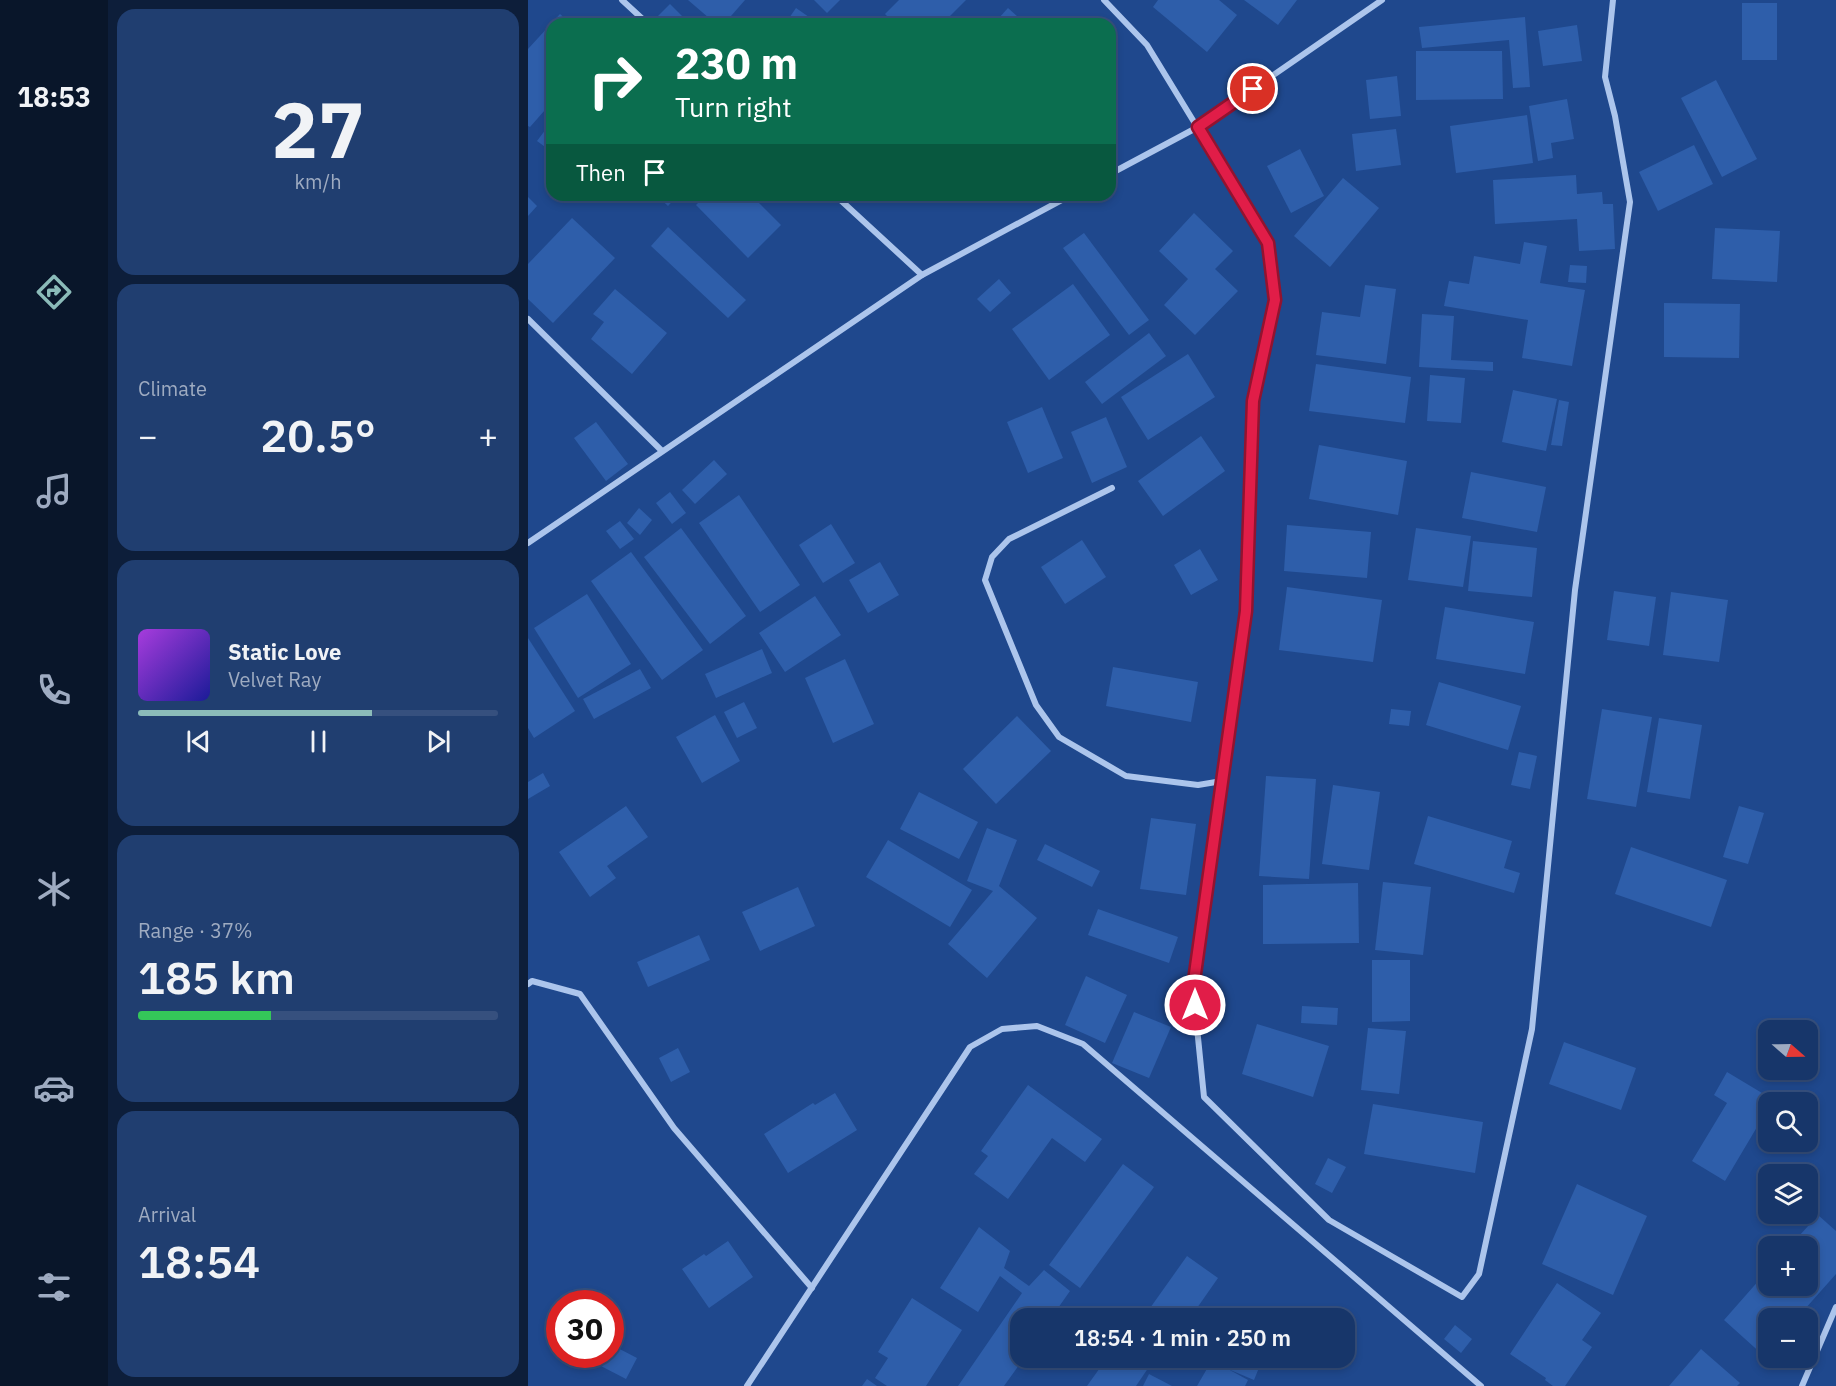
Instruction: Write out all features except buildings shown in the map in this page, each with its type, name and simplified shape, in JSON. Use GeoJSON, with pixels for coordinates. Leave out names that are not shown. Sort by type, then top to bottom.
{"type":"FeatureCollection","features":[{"type":"Feature","properties":{"kind":"street"},"geometry":{"type":"LineString","coordinates":[[622,0],[642,18]]}},
{"type":"Feature","properties":{"kind":"street"},"geometry":{"type":"LineString","coordinates":[[1104,0],[1147,45],[1268,243],[1275,300],[1253,401],[1246,611],[1193,988],[1203,1097],[1329,1220],[1462,1297],[1479,1274],[1532,1029],[1575,590],[1630,202],[1615,116],[1605,77],[1613,0]]}},
{"type":"Feature","properties":{"kind":"street"},"geometry":{"type":"LineString","coordinates":[[1116,171],[1198,127],[1383,0]]}},
{"type":"Feature","properties":{"kind":"street"},"geometry":{"type":"LineString","coordinates":[[842,201],[922,275]]}},
{"type":"Feature","properties":{"kind":"street"},"geometry":{"type":"LineString","coordinates":[[528,543],[922,275],[1060,201]]}},
{"type":"Feature","properties":{"kind":"street"},"geometry":{"type":"LineString","coordinates":[[528,319],[662,451]]}},
{"type":"Feature","properties":{"kind":"street"},"geometry":{"type":"LineString","coordinates":[[1112,488],[1010,539],[992,557],[985,580],[1036,705],[1059,737],[1126,776],[1197,785],[1222,782]]}},
{"type":"Feature","properties":{"kind":"street"},"geometry":{"type":"LineString","coordinates":[[528,984],[532,981],[580,994],[674,1128],[812,1288]]}},
{"type":"Feature","properties":{"kind":"street"},"geometry":{"type":"LineString","coordinates":[[747,1386],[970,1047],[1002,1029],[1037,1026],[1083,1044],[1481,1386]]}},
{"type":"Feature","properties":{"kind":"street"},"geometry":{"type":"LineString","coordinates":[[1802,1386],[1836,1307]]}},
{"type":"Feature","properties":{"kind":"route"},"geometry":{"type":"LineString","coordinates":[[1195,1005],[1193,988],[1246,611],[1253,401],[1275,300],[1268,243],[1198,127],[1253,89]]}}]}
